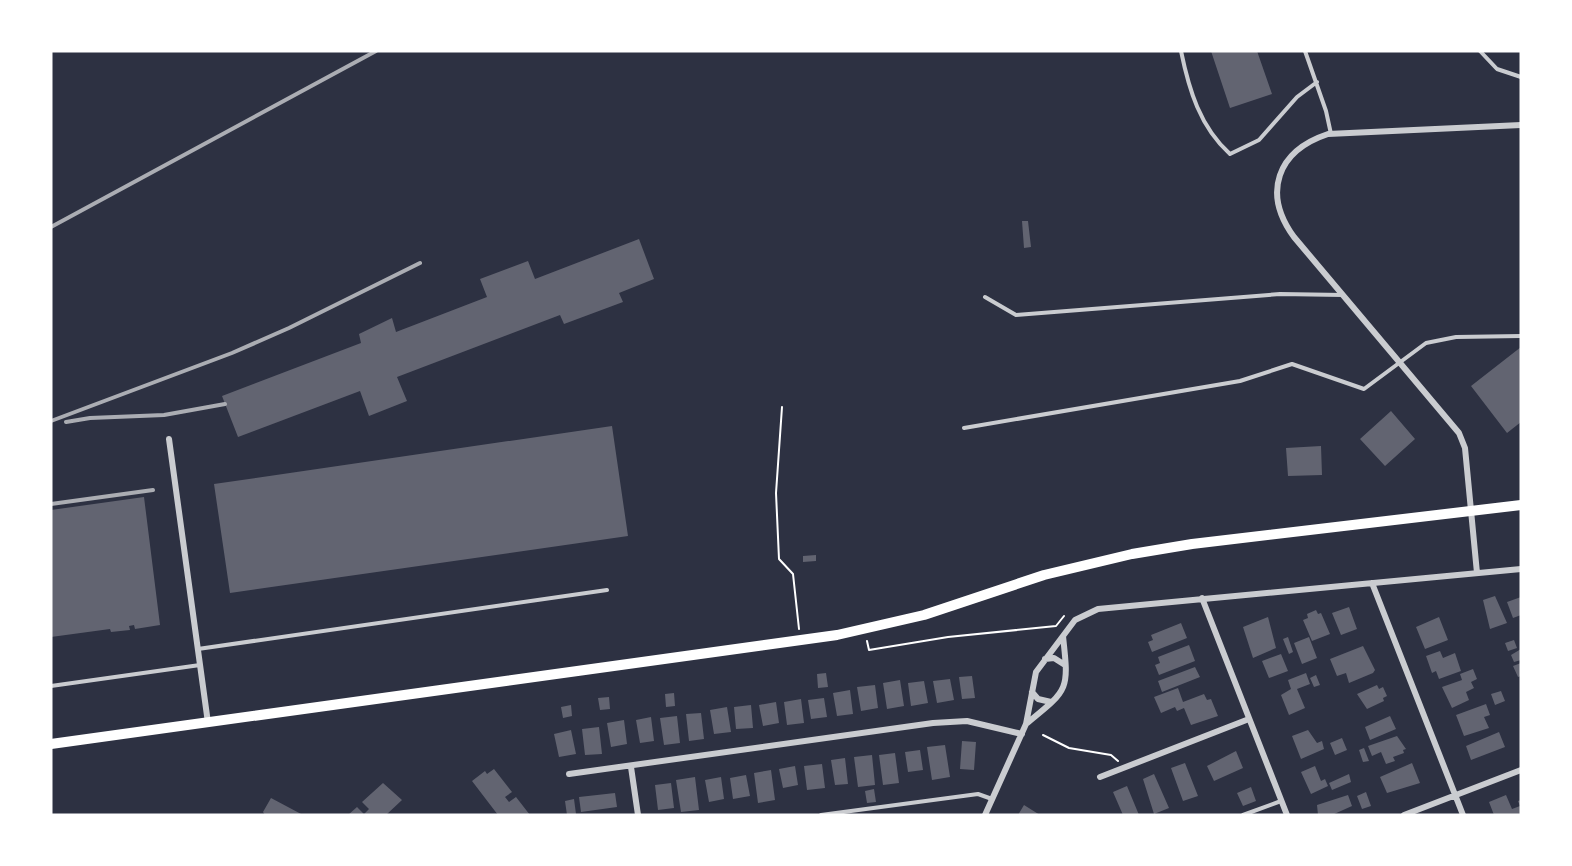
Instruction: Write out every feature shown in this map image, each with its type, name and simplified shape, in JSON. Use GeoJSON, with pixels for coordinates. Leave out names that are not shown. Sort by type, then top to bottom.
{"type":"FeatureCollection","features":[{"type":"Feature","properties":{"kind":"main road"},"geometry":{"type":"LineString","coordinates":[[51,744],[800,641],[864,630],[957,605],[1044,575],[1132,554],[1192,544],[1521,505]]}},
{"type":"Feature","properties":{"kind":"street"},"geometry":{"type":"LineString","coordinates":[[1477,573],[1463,441],[1451,422],[1284,224],[1277,200],[1281,173],[1289,157],[1313,139],[1331,134],[1521,125]]}},
{"type":"Feature","properties":{"kind":"street"},"geometry":{"type":"LineString","coordinates":[[169,439],[208,723]]}},
{"type":"Feature","properties":{"kind":"street"},"geometry":{"type":"LineString","coordinates":[[985,815],[1026,724],[1036,672],[1070,625],[1081,616],[1098,609],[1521,569]]}},
{"type":"Feature","properties":{"kind":"street"},"geometry":{"type":"LineString","coordinates":[[1372,583],[1462,815]]}},
{"type":"Feature","properties":{"kind":"street"},"geometry":{"type":"LineString","coordinates":[[1202,598],[1287,815]]}},
{"type":"Feature","properties":{"kind":"street"},"geometry":{"type":"LineString","coordinates":[[1026,724],[1060,696],[1064,688],[1067,677],[1063,636]]}},
{"type":"Feature","properties":{"kind":"street"},"geometry":{"type":"LineString","coordinates":[[1045,659],[1054,658],[1065,665]]}},
{"type":"Feature","properties":{"kind":"street"},"geometry":{"type":"LineString","coordinates":[[1032,692],[1038,699],[1051,702]]}},
{"type":"Feature","properties":{"kind":"street"},"geometry":{"type":"LineString","coordinates":[[1100,777],[1249,719]]}},
{"type":"Feature","properties":{"kind":"street"},"geometry":{"type":"LineString","coordinates":[[569,774],[933,723],[967,721],[1022,734]]}},
{"type":"Feature","properties":{"kind":"street"},"geometry":{"type":"LineString","coordinates":[[631,767],[638,815]]}},
{"type":"Feature","properties":{"kind":"street"},"geometry":{"type":"LineString","coordinates":[[1404,815],[1521,770]]}},
{"type":"Feature","properties":{"kind":"lane"},"geometry":{"type":"LineString","coordinates":[[1181,51],[1188,87],[1202,118],[1217,142],[1230,154],[1259,140],[1297,97],[1317,82]]}},
{"type":"Feature","properties":{"kind":"lane"},"geometry":{"type":"LineString","coordinates":[[1305,51],[1317,82],[1331,134]]}},
{"type":"Feature","properties":{"kind":"lane"},"geometry":{"type":"LineString","coordinates":[[1480,51],[1497,69],[1521,77]]}},
{"type":"Feature","properties":{"kind":"lane"},"geometry":{"type":"LineString","coordinates":[[984,297],[1016,315],[1280,294],[1343,295]]}},
{"type":"Feature","properties":{"kind":"lane"},"geometry":{"type":"LineString","coordinates":[[964,428],[1240,381],[1292,364],[1364,389],[1426,343],[1455,338],[1521,336]]}},
{"type":"Feature","properties":{"kind":"lane"},"geometry":{"type":"LineString","coordinates":[[198,649],[608,590]]}},
{"type":"Feature","properties":{"kind":"lane"},"geometry":{"type":"LineString","coordinates":[[51,686],[200,665]]}},
{"type":"Feature","properties":{"kind":"lane"},"geometry":{"type":"LineString","coordinates":[[821,815],[978,794],[993,799]]}},
{"type":"Feature","properties":{"kind":"lane"},"geometry":{"type":"LineString","coordinates":[[1243,815],[1281,801]]}},
{"type":"Feature","properties":{"kind":"path"},"geometry":{"type":"LineString","coordinates":[[782,407],[776,494],[779,559],[793,574],[800,641]]}},
{"type":"Feature","properties":{"kind":"path"},"geometry":{"type":"LineString","coordinates":[[864,630],[870,650],[958,635],[1056,626],[1075,608],[1081,616]]}},
{"type":"Feature","properties":{"kind":"path"},"geometry":{"type":"LineString","coordinates":[[1043,735],[1069,748],[1111,755],[1123,768]]}},
{"type":"Feature","properties":{"kind":"building"},"geometry":{"type":"Polygon","coordinates":[[[1211,51],[1257,51],[1272,94],[1230,108],[1211,51]]]}},
{"type":"Feature","properties":{"kind":"building"},"geometry":{"type":"Polygon","coordinates":[[[1022,221],[1028,221],[1031,247],[1024,248],[1022,221]]]}},
{"type":"Feature","properties":{"kind":"building"},"geometry":{"type":"Polygon","coordinates":[[[639,239],[654,279],[619,293],[623,302],[564,324],[560,315],[397,377],[407,401],[369,416],[360,391],[238,437],[222,396],[361,343],[359,334],[392,318],[396,332],[487,297],[480,279],[528,261],[535,279],[639,239]]]}},
{"type":"Feature","properties":{"kind":"building"},"geometry":{"type":"Polygon","coordinates":[[[1521,347],[1521,422],[1507,433],[1471,386],[1521,347]]]}},
{"type":"Feature","properties":{"kind":"building"},"geometry":{"type":"Polygon","coordinates":[[[1391,411],[1415,439],[1385,466],[1360,439],[1391,411]]]}},
{"type":"Feature","properties":{"kind":"building"},"geometry":{"type":"Polygon","coordinates":[[[612,426],[628,536],[230,593],[214,484],[612,426]]]}},
{"type":"Feature","properties":{"kind":"building"},"geometry":{"type":"Polygon","coordinates":[[[1321,446],[1322,475],[1288,476],[1286,448],[1321,446]]]}},
{"type":"Feature","properties":{"kind":"building"},"geometry":{"type":"Polygon","coordinates":[[[144,497],[160,625],[135,629],[134,625],[129,626],[130,630],[111,632],[110,629],[51,637],[51,510],[144,497]]]}},
{"type":"Feature","properties":{"kind":"building"},"geometry":{"type":"Polygon","coordinates":[[[816,555],[816,561],[803,562],[803,556],[816,555]]]}},
{"type":"Feature","properties":{"kind":"building"},"geometry":{"type":"Polygon","coordinates":[[[1495,596],[1507,623],[1490,629],[1483,600],[1495,596]]]}},
{"type":"Feature","properties":{"kind":"building"},"geometry":{"type":"Polygon","coordinates":[[[1521,597],[1521,615],[1513,618],[1507,602],[1521,597]]]}},
{"type":"Feature","properties":{"kind":"building"},"geometry":{"type":"Polygon","coordinates":[[[1349,607],[1357,629],[1341,635],[1332,613],[1349,607]]]}},
{"type":"Feature","properties":{"kind":"building"},"geometry":{"type":"Polygon","coordinates":[[[1316,610],[1318,614],[1321,613],[1330,634],[1312,641],[1303,620],[1308,618],[1307,614],[1316,610]]]}},
{"type":"Feature","properties":{"kind":"building"},"geometry":{"type":"Polygon","coordinates":[[[1268,617],[1276,648],[1253,658],[1243,627],[1268,617]]]}},
{"type":"Feature","properties":{"kind":"building"},"geometry":{"type":"Polygon","coordinates":[[[1439,617],[1448,640],[1425,649],[1416,627],[1439,617]]]}},
{"type":"Feature","properties":{"kind":"building"},"geometry":{"type":"Polygon","coordinates":[[[1181,623],[1187,638],[1152,652],[1148,642],[1153,640],[1151,635],[1181,623]]]}},
{"type":"Feature","properties":{"kind":"building"},"geometry":{"type":"Polygon","coordinates":[[[1288,637],[1293,652],[1289,654],[1283,639],[1288,637]]]}},
{"type":"Feature","properties":{"kind":"building"},"geometry":{"type":"Polygon","coordinates":[[[1309,637],[1317,658],[1302,664],[1294,643],[1309,637]]]}},
{"type":"Feature","properties":{"kind":"building"},"geometry":{"type":"Polygon","coordinates":[[[1514,640],[1517,648],[1508,651],[1505,643],[1514,640]]]}},
{"type":"Feature","properties":{"kind":"building"},"geometry":{"type":"Polygon","coordinates":[[[1189,645],[1195,661],[1159,675],[1155,665],[1160,663],[1158,657],[1189,645]]]}},
{"type":"Feature","properties":{"kind":"building"},"geometry":{"type":"Polygon","coordinates":[[[1363,646],[1375,670],[1373,673],[1349,683],[1346,673],[1337,676],[1330,659],[1363,646]]]}},
{"type":"Feature","properties":{"kind":"building"},"geometry":{"type":"Polygon","coordinates":[[[1521,649],[1521,660],[1514,662],[1511,655],[1521,649]]]}},
{"type":"Feature","properties":{"kind":"building"},"geometry":{"type":"Polygon","coordinates":[[[1440,651],[1443,658],[1455,653],[1461,671],[1439,679],[1436,671],[1432,673],[1426,656],[1440,651]]]}},
{"type":"Feature","properties":{"kind":"building"},"geometry":{"type":"Polygon","coordinates":[[[1281,654],[1288,671],[1269,678],[1262,661],[1281,654]]]}},
{"type":"Feature","properties":{"kind":"building"},"geometry":{"type":"Polygon","coordinates":[[[1521,663],[1521,676],[1518,677],[1513,666],[1521,663]]]}},
{"type":"Feature","properties":{"kind":"building"},"geometry":{"type":"Polygon","coordinates":[[[1195,667],[1200,677],[1162,692],[1158,681],[1195,667]]]}},
{"type":"Feature","properties":{"kind":"building"},"geometry":{"type":"Polygon","coordinates":[[[1473,669],[1477,679],[1471,682],[1474,688],[1466,692],[1469,700],[1452,708],[1442,687],[1462,680],[1460,674],[1473,669]]]}},
{"type":"Feature","properties":{"kind":"building"},"geometry":{"type":"Polygon","coordinates":[[[826,673],[828,687],[818,688],[817,674],[826,673]]]}},
{"type":"Feature","properties":{"kind":"building"},"geometry":{"type":"Polygon","coordinates":[[[1306,673],[1310,684],[1297,689],[1305,708],[1289,715],[1281,695],[1291,689],[1288,680],[1306,673]]]}},
{"type":"Feature","properties":{"kind":"building"},"geometry":{"type":"Polygon","coordinates":[[[1316,675],[1320,685],[1314,687],[1310,678],[1316,675]]]}},
{"type":"Feature","properties":{"kind":"building"},"geometry":{"type":"Polygon","coordinates":[[[972,676],[975,698],[962,699],[959,677],[972,676]]]}},
{"type":"Feature","properties":{"kind":"building"},"geometry":{"type":"Polygon","coordinates":[[[950,679],[954,700],[937,703],[933,681],[950,679]]]}},
{"type":"Feature","properties":{"kind":"building"},"geometry":{"type":"Polygon","coordinates":[[[900,680],[904,706],[887,709],[883,683],[900,680]]]}},
{"type":"Feature","properties":{"kind":"building"},"geometry":{"type":"Polygon","coordinates":[[[924,681],[928,703],[911,706],[908,683],[924,681]]]}},
{"type":"Feature","properties":{"kind":"building"},"geometry":{"type":"Polygon","coordinates":[[[875,685],[878,708],[861,711],[857,687],[875,685]]]}},
{"type":"Feature","properties":{"kind":"building"},"geometry":{"type":"Polygon","coordinates":[[[1377,685],[1379,689],[1383,687],[1387,696],[1383,698],[1384,701],[1367,709],[1357,694],[1377,685]]]}},
{"type":"Feature","properties":{"kind":"building"},"geometry":{"type":"Polygon","coordinates":[[[1178,688],[1183,702],[1204,694],[1207,700],[1211,699],[1218,716],[1191,725],[1184,708],[1177,711],[1175,707],[1161,713],[1154,697],[1178,688]]]}},
{"type":"Feature","properties":{"kind":"building"},"geometry":{"type":"Polygon","coordinates":[[[850,690],[853,714],[837,716],[833,693],[850,690]]]}},
{"type":"Feature","properties":{"kind":"building"},"geometry":{"type":"Polygon","coordinates":[[[1501,691],[1505,701],[1495,705],[1491,694],[1501,691]]]}},
{"type":"Feature","properties":{"kind":"building"},"geometry":{"type":"Polygon","coordinates":[[[674,693],[675,706],[666,707],[665,694],[674,693]]]}},
{"type":"Feature","properties":{"kind":"building"},"geometry":{"type":"Polygon","coordinates":[[[609,697],[610,709],[600,710],[598,698],[609,697]]]}},
{"type":"Feature","properties":{"kind":"building"},"geometry":{"type":"Polygon","coordinates":[[[824,698],[827,717],[811,719],[808,700],[824,698]]]}},
{"type":"Feature","properties":{"kind":"building"},"geometry":{"type":"Polygon","coordinates":[[[801,699],[804,723],[787,725],[784,702],[801,699]]]}},
{"type":"Feature","properties":{"kind":"building"},"geometry":{"type":"Polygon","coordinates":[[[776,702],[779,723],[763,726],[759,705],[776,702]]]}},
{"type":"Feature","properties":{"kind":"building"},"geometry":{"type":"Polygon","coordinates":[[[1486,704],[1490,715],[1484,717],[1489,728],[1464,736],[1456,715],[1486,704]]]}},
{"type":"Feature","properties":{"kind":"building"},"geometry":{"type":"Polygon","coordinates":[[[571,705],[572,716],[563,718],[561,707],[571,705]]]}},
{"type":"Feature","properties":{"kind":"building"},"geometry":{"type":"Polygon","coordinates":[[[751,705],[753,728],[736,729],[734,707],[751,705]]]}},
{"type":"Feature","properties":{"kind":"building"},"geometry":{"type":"Polygon","coordinates":[[[727,707],[731,732],[714,734],[710,710],[727,707]]]}},
{"type":"Feature","properties":{"kind":"building"},"geometry":{"type":"Polygon","coordinates":[[[701,713],[704,739],[689,741],[686,714],[701,713]]]}},
{"type":"Feature","properties":{"kind":"building"},"geometry":{"type":"Polygon","coordinates":[[[677,716],[680,743],[664,745],[660,718],[677,716]]]}},
{"type":"Feature","properties":{"kind":"building"},"geometry":{"type":"Polygon","coordinates":[[[1390,716],[1396,729],[1370,740],[1365,727],[1390,716]]]}},
{"type":"Feature","properties":{"kind":"building"},"geometry":{"type":"Polygon","coordinates":[[[651,717],[654,741],[640,743],[636,720],[651,717]]]}},
{"type":"Feature","properties":{"kind":"building"},"geometry":{"type":"Polygon","coordinates":[[[624,720],[627,744],[611,747],[607,723],[624,720]]]}},
{"type":"Feature","properties":{"kind":"building"},"geometry":{"type":"Polygon","coordinates":[[[599,727],[602,754],[585,755],[582,729],[599,727]]]}},
{"type":"Feature","properties":{"kind":"building"},"geometry":{"type":"Polygon","coordinates":[[[571,730],[576,754],[559,757],[554,734],[571,730]]]}},
{"type":"Feature","properties":{"kind":"building"},"geometry":{"type":"Polygon","coordinates":[[[1308,730],[1317,743],[1322,741],[1324,749],[1301,759],[1292,736],[1308,730]]]}},
{"type":"Feature","properties":{"kind":"building"},"geometry":{"type":"Polygon","coordinates":[[[1499,732],[1505,747],[1471,760],[1466,746],[1499,732]]]}},
{"type":"Feature","properties":{"kind":"building"},"geometry":{"type":"Polygon","coordinates":[[[1397,736],[1406,749],[1403,750],[1404,753],[1393,757],[1395,761],[1386,764],[1381,752],[1372,756],[1368,746],[1397,736]]]}},
{"type":"Feature","properties":{"kind":"building"},"geometry":{"type":"Polygon","coordinates":[[[1342,738],[1347,750],[1335,755],[1330,743],[1342,738]]]}},
{"type":"Feature","properties":{"kind":"building"},"geometry":{"type":"Polygon","coordinates":[[[962,741],[976,742],[974,770],[960,769],[962,741]]]}},
{"type":"Feature","properties":{"kind":"building"},"geometry":{"type":"Polygon","coordinates":[[[945,745],[950,777],[932,780],[927,747],[945,745]]]}},
{"type":"Feature","properties":{"kind":"building"},"geometry":{"type":"Polygon","coordinates":[[[1364,748],[1369,761],[1363,762],[1359,750],[1364,748]]]}},
{"type":"Feature","properties":{"kind":"building"},"geometry":{"type":"Polygon","coordinates":[[[920,750],[923,770],[908,772],[905,752],[920,750]]]}},
{"type":"Feature","properties":{"kind":"building"},"geometry":{"type":"Polygon","coordinates":[[[1236,751],[1243,768],[1214,781],[1207,766],[1236,751]]]}},
{"type":"Feature","properties":{"kind":"building"},"geometry":{"type":"Polygon","coordinates":[[[895,753],[899,783],[883,785],[879,755],[895,753]]]}},
{"type":"Feature","properties":{"kind":"building"},"geometry":{"type":"Polygon","coordinates":[[[872,755],[875,785],[858,787],[854,757],[872,755]]]}},
{"type":"Feature","properties":{"kind":"building"},"geometry":{"type":"Polygon","coordinates":[[[845,758],[848,784],[835,785],[831,760],[845,758]]]}},
{"type":"Feature","properties":{"kind":"building"},"geometry":{"type":"Polygon","coordinates":[[[1185,763],[1198,796],[1183,801],[1171,768],[1185,763]]]}},
{"type":"Feature","properties":{"kind":"building"},"geometry":{"type":"Polygon","coordinates":[[[1412,763],[1420,783],[1387,793],[1380,777],[1412,763]]]}},
{"type":"Feature","properties":{"kind":"building"},"geometry":{"type":"Polygon","coordinates":[[[822,764],[825,788],[807,790],[804,766],[822,764]]]}},
{"type":"Feature","properties":{"kind":"building"},"geometry":{"type":"Polygon","coordinates":[[[795,766],[798,785],[783,788],[779,769],[795,766]]]}},
{"type":"Feature","properties":{"kind":"building"},"geometry":{"type":"Polygon","coordinates":[[[1315,766],[1321,781],[1325,779],[1328,786],[1311,794],[1301,772],[1315,766]]]}},
{"type":"Feature","properties":{"kind":"building"},"geometry":{"type":"Polygon","coordinates":[[[494,769],[512,792],[505,797],[509,802],[516,797],[530,815],[498,815],[472,781],[485,771],[487,774],[494,769]]]}},
{"type":"Feature","properties":{"kind":"building"},"geometry":{"type":"Polygon","coordinates":[[[771,770],[775,800],[758,803],[754,773],[771,770]]]}},
{"type":"Feature","properties":{"kind":"building"},"geometry":{"type":"Polygon","coordinates":[[[1154,774],[1169,808],[1154,814],[1143,779],[1154,774]]]}},
{"type":"Feature","properties":{"kind":"building"},"geometry":{"type":"Polygon","coordinates":[[[1349,774],[1351,782],[1332,790],[1329,783],[1349,774]]]}},
{"type":"Feature","properties":{"kind":"building"},"geometry":{"type":"Polygon","coordinates":[[[746,775],[750,796],[733,799],[730,778],[746,775]]]}},
{"type":"Feature","properties":{"kind":"building"},"geometry":{"type":"Polygon","coordinates":[[[695,777],[699,810],[681,812],[676,780],[695,777]]]}},
{"type":"Feature","properties":{"kind":"building"},"geometry":{"type":"Polygon","coordinates":[[[721,777],[724,799],[709,802],[705,780],[721,777]]]}},
{"type":"Feature","properties":{"kind":"building"},"geometry":{"type":"Polygon","coordinates":[[[383,783],[402,800],[386,815],[348,815],[357,807],[364,814],[369,809],[362,802],[383,783]]]}},
{"type":"Feature","properties":{"kind":"building"},"geometry":{"type":"Polygon","coordinates":[[[671,783],[674,808],[658,810],[655,785],[671,783]]]}},
{"type":"Feature","properties":{"kind":"building"},"geometry":{"type":"Polygon","coordinates":[[[1127,786],[1139,815],[1123,815],[1113,792],[1127,786]]]}},
{"type":"Feature","properties":{"kind":"building"},"geometry":{"type":"Polygon","coordinates":[[[1251,787],[1256,801],[1243,806],[1237,793],[1251,787]]]}},
{"type":"Feature","properties":{"kind":"building"},"geometry":{"type":"Polygon","coordinates":[[[874,789],[876,802],[867,803],[865,791],[874,789]]]}},
{"type":"Feature","properties":{"kind":"building"},"geometry":{"type":"Polygon","coordinates":[[[1366,792],[1371,806],[1362,809],[1357,796],[1366,792]]]}},
{"type":"Feature","properties":{"kind":"building"},"geometry":{"type":"Polygon","coordinates":[[[615,793],[617,807],[581,812],[579,797],[615,793]]]}},
{"type":"Feature","properties":{"kind":"building"},"geometry":{"type":"Polygon","coordinates":[[[1348,795],[1352,806],[1332,815],[1318,815],[1317,805],[1348,795]]]}},
{"type":"Feature","properties":{"kind":"building"},"geometry":{"type":"Polygon","coordinates":[[[1506,795],[1512,809],[1520,806],[1518,801],[1521,800],[1521,814],[1494,815],[1489,802],[1506,795]]]}},
{"type":"Feature","properties":{"kind":"building"},"geometry":{"type":"Polygon","coordinates":[[[271,798],[303,815],[265,815],[263,812],[271,798]]]}},
{"type":"Feature","properties":{"kind":"building"},"geometry":{"type":"Polygon","coordinates":[[[574,799],[576,814],[567,815],[565,801],[574,799]]]}},
{"type":"Feature","properties":{"kind":"building"},"geometry":{"type":"Polygon","coordinates":[[[1024,805],[1040,815],[1018,815],[1024,805]]]}},
{"type":"Feature","properties":{"kind":"railway"},"geometry":{"type":"LineString","coordinates":[[51,227],[376,51]]}},
{"type":"Feature","properties":{"kind":"railway"},"geometry":{"type":"LineString","coordinates":[[51,421],[232,353],[289,328],[420,263]]}},
{"type":"Feature","properties":{"kind":"railway"},"geometry":{"type":"LineString","coordinates":[[66,422],[90,418],[164,415],[225,404]]}},
{"type":"Feature","properties":{"kind":"railway"},"geometry":{"type":"LineString","coordinates":[[51,504],[153,490]]}}]}
